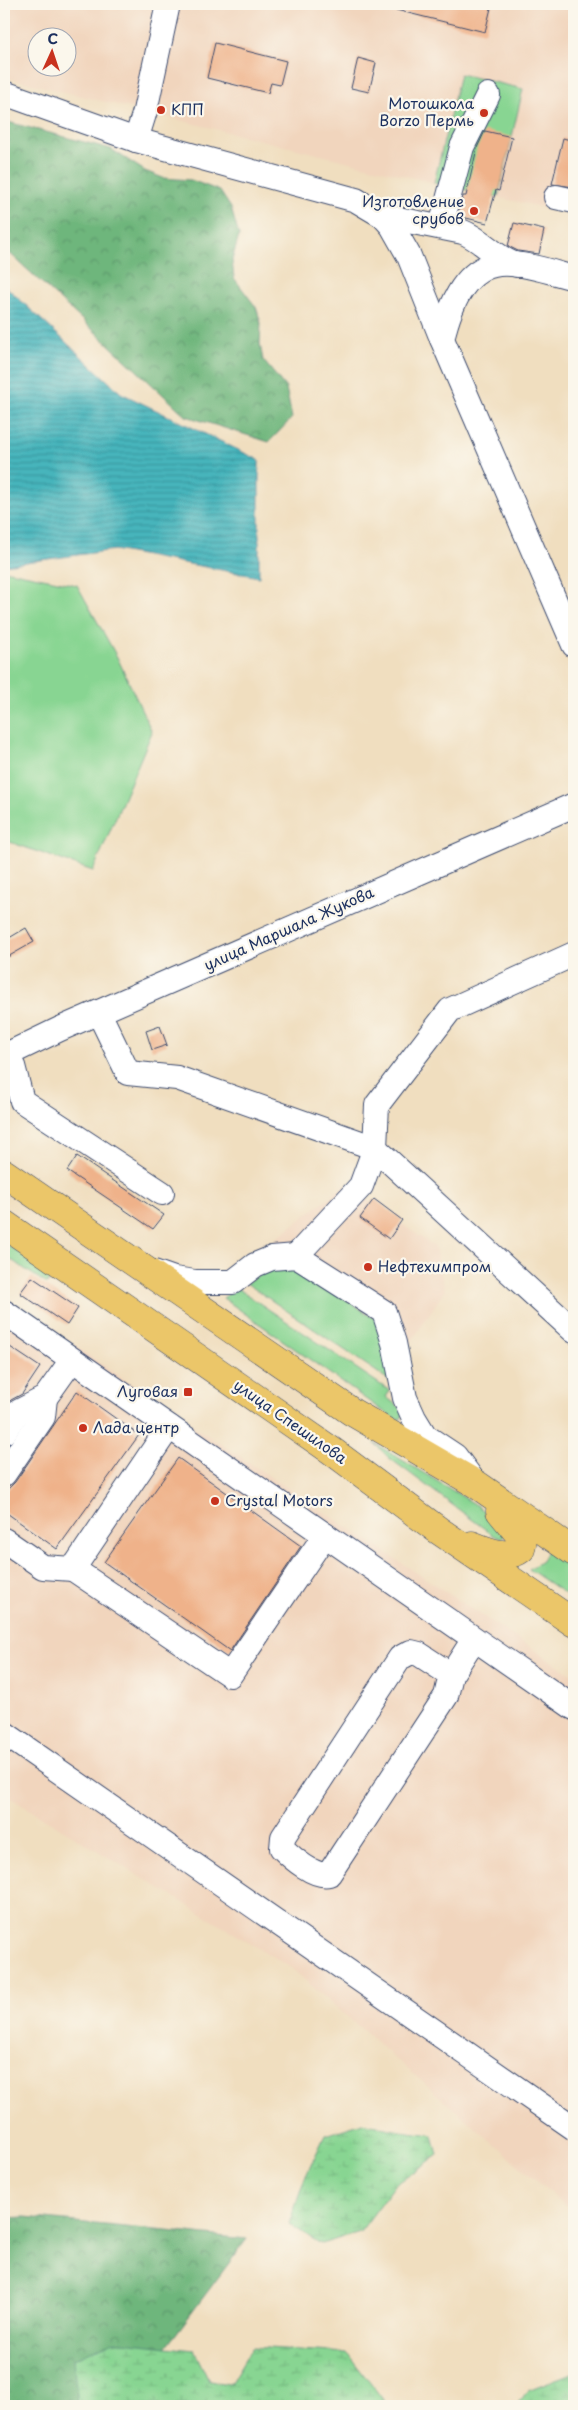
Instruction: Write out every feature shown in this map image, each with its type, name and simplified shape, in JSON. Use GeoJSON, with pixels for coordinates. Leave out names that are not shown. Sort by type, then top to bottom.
{"type":"FeatureCollection","features":[{"type":"Feature","properties":{"kind":"main road"},"geometry":{"type":"LineString","coordinates":[[4,1173],[352,1412],[476,1484],[574,1552]]}},
{"type":"Feature","properties":{"kind":"main road","name":"улица Спешилова"},"geometry":{"type":"LineString","coordinates":[[4,1224],[324,1446],[438,1530],[574,1623]]}},
{"type":"Feature","properties":{"kind":"main road"},"geometry":{"type":"LineString","coordinates":[[438,1530],[481,1549],[502,1554],[514,1554],[521,1549],[523,1539],[517,1529],[476,1484]]}},
{"type":"Feature","properties":{"kind":"street"},"geometry":{"type":"LineString","coordinates":[[136,140],[145,111],[168,4]]}},
{"type":"Feature","properties":{"kind":"street"},"geometry":{"type":"LineString","coordinates":[[4,93],[136,140],[356,200],[383,216],[392,226],[409,256],[442,339],[574,645]]}},
{"type":"Feature","properties":{"kind":"street"},"geometry":{"type":"LineString","coordinates":[[441,226],[462,148],[488,95]]}},
{"type":"Feature","properties":{"kind":"street"},"geometry":{"type":"LineString","coordinates":[[383,216],[441,226],[470,234],[501,258],[518,266]]}},
{"type":"Feature","properties":{"kind":"street"},"geometry":{"type":"LineString","coordinates":[[442,339],[450,306],[468,282],[489,266],[498,264],[518,266],[574,278]]}},
{"type":"Feature","properties":{"kind":"street","name":"улица Маршала Жукова"},"geometry":{"type":"LineString","coordinates":[[4,1058],[98,1013],[574,804]]}},
{"type":"Feature","properties":{"kind":"street"},"geometry":{"type":"LineString","coordinates":[[296,1256],[361,1186],[375,1148],[377,1104],[450,1010],[574,954]]}},
{"type":"Feature","properties":{"kind":"street"},"geometry":{"type":"LineString","coordinates":[[98,1013],[128,1073],[177,1078],[375,1148],[574,1331]]}},
{"type":"Feature","properties":{"kind":"street"},"geometry":{"type":"LineString","coordinates":[[4,1058],[13,1066],[22,1101],[162,1192]]}},
{"type":"Feature","properties":{"kind":"street"},"geometry":{"type":"LineString","coordinates":[[4,1164],[42,1200]]}},
{"type":"Feature","properties":{"kind":"street"},"geometry":{"type":"LineString","coordinates":[[139,1266],[174,1280],[232,1282],[255,1264],[272,1258],[296,1256],[384,1312],[394,1343],[405,1398],[414,1418],[425,1436],[455,1456],[476,1484]]}},
{"type":"Feature","properties":{"kind":"street"},"geometry":{"type":"LineString","coordinates":[[4,1312],[574,1708]]}},
{"type":"Feature","properties":{"kind":"street"},"geometry":{"type":"LineString","coordinates":[[4,1474],[42,1417],[45,1398],[72,1360]]}},
{"type":"Feature","properties":{"kind":"street"},"geometry":{"type":"LineString","coordinates":[[4,1432],[18,1412],[45,1398]]}},
{"type":"Feature","properties":{"kind":"street"},"geometry":{"type":"LineString","coordinates":[[72,1569],[169,1427]]}},
{"type":"Feature","properties":{"kind":"street"},"geometry":{"type":"LineString","coordinates":[[4,1540],[43,1566],[72,1569],[230,1675],[325,1535]]}},
{"type":"Feature","properties":{"kind":"street"},"geometry":{"type":"LineString","coordinates":[[451,1675],[419,1654],[411,1652],[400,1658],[283,1837],[282,1848],[287,1854],[317,1873],[329,1874],[446,1696],[451,1675],[474,1639]]}},
{"type":"Feature","properties":{"kind":"street"},"geometry":{"type":"LineString","coordinates":[[4,1733],[574,2128]]}},
{"type":"Feature","properties":{"kind":"shaded area"},"geometry":{"type":"Polygon","coordinates":[[[4,4],[574,4],[574,214],[467,191],[4,77],[4,4]]]}},
{"type":"Feature","properties":{"kind":"shaded area"},"geometry":{"type":"Polygon","coordinates":[[[345,1185],[435,1247],[445,1290],[407,1348],[266,1246],[345,1185]]]}},
{"type":"Feature","properties":{"kind":"shaded area"},"geometry":{"type":"Polygon","coordinates":[[[4,1298],[207,1435],[574,1676],[574,2213],[291,1968],[4,1794],[4,1298]]]}},
{"type":"Feature","properties":{"kind":"green space","name":"Мотошкола Borzo Пермь"},"geometry":{"type":"Polygon","coordinates":[[[460,74],[523,89],[498,197],[434,183],[460,74]]]}},
{"type":"Feature","properties":{"kind":"green space"},"geometry":{"type":"Polygon","coordinates":[[[4,121],[111,149],[145,171],[163,178],[191,180],[220,191],[231,208],[239,236],[232,260],[234,278],[256,307],[261,323],[260,344],[263,360],[286,388],[292,418],[269,442],[186,416],[4,248],[4,121]]]}},
{"type":"Feature","properties":{"kind":"green space"},"geometry":{"type":"Polygon","coordinates":[[[4,570],[77,585],[117,657],[152,732],[93,871],[4,840],[4,570]]]}},
{"type":"Feature","properties":{"kind":"green space"},"geometry":{"type":"Polygon","coordinates":[[[4,1242],[54,1274],[47,1284],[4,1255],[4,1242]]]}},
{"type":"Feature","properties":{"kind":"green space"},"geometry":{"type":"Polygon","coordinates":[[[296,1266],[380,1322],[396,1385],[246,1283],[267,1269],[296,1266]]]}},
{"type":"Feature","properties":{"kind":"green space"},"geometry":{"type":"Polygon","coordinates":[[[237,1288],[390,1391],[386,1397],[402,1409],[401,1419],[395,1419],[374,1405],[223,1298],[237,1288]]]}},
{"type":"Feature","properties":{"kind":"green space"},"geometry":{"type":"Polygon","coordinates":[[[374,1443],[478,1506],[507,1530],[507,1535],[499,1538],[493,1535],[388,1457],[374,1443]]]}},
{"type":"Feature","properties":{"kind":"green space"},"geometry":{"type":"Polygon","coordinates":[[[549,1546],[574,1563],[574,1600],[529,1569],[542,1561],[549,1546]]]}},
{"type":"Feature","properties":{"kind":"green space"},"geometry":{"type":"Polygon","coordinates":[[[363,2123],[400,2131],[433,2135],[438,2155],[395,2185],[360,2232],[321,2244],[289,2224],[304,2180],[325,2135],[363,2123]]]}},
{"type":"Feature","properties":{"kind":"green space"},"geometry":{"type":"Polygon","coordinates":[[[25,2217],[247,2239],[122,2406],[4,2406],[4,2218],[25,2217]]]}},
{"type":"Feature","properties":{"kind":"green space"},"geometry":{"type":"Polygon","coordinates":[[[114,2341],[194,2350],[209,2381],[230,2384],[252,2347],[347,2353],[388,2406],[78,2406],[73,2359],[114,2341]]]}},
{"type":"Feature","properties":{"kind":"green space"},"geometry":{"type":"Polygon","coordinates":[[[574,2372],[574,2406],[517,2406],[528,2390],[574,2372]]]}},
{"type":"Feature","properties":{"kind":"water"},"geometry":{"type":"Polygon","coordinates":[[[4,285],[121,393],[259,460],[259,577],[114,550],[4,565],[4,285]]]}},
{"type":"Feature","properties":{"kind":"building"},"geometry":{"type":"Polygon","coordinates":[[[393,4],[492,4],[485,32],[392,9],[393,4]]]}},
{"type":"Feature","properties":{"kind":"building"},"geometry":{"type":"Polygon","coordinates":[[[215,43],[286,61],[280,85],[271,83],[268,93],[207,78],[215,43]]]}},
{"type":"Feature","properties":{"kind":"building"},"geometry":{"type":"Polygon","coordinates":[[[358,58],[376,63],[369,92],[351,88],[358,58]]]}},
{"type":"Feature","properties":{"kind":"building"},"geometry":{"type":"Polygon","coordinates":[[[485,131],[512,137],[499,191],[496,190],[487,223],[458,216],[463,196],[466,196],[477,148],[485,131]]]}},
{"type":"Feature","properties":{"kind":"building"},"geometry":{"type":"Polygon","coordinates":[[[563,138],[574,141],[574,187],[552,184],[563,138]]]}},
{"type":"Feature","properties":{"kind":"building"},"geometry":{"type":"Polygon","coordinates":[[[514,223],[544,230],[539,254],[518,251],[508,246],[514,223]]]}},
{"type":"Feature","properties":{"kind":"building"},"geometry":{"type":"Polygon","coordinates":[[[26,928],[34,942],[4,959],[4,941],[26,928]]]}},
{"type":"Feature","properties":{"kind":"building"},"geometry":{"type":"Polygon","coordinates":[[[160,1026],[167,1045],[152,1050],[146,1031],[160,1026]]]}},
{"type":"Feature","properties":{"kind":"building"},"geometry":{"type":"Polygon","coordinates":[[[77,1156],[164,1215],[153,1229],[67,1171],[77,1156]]]}},
{"type":"Feature","properties":{"kind":"building"},"geometry":{"type":"Polygon","coordinates":[[[374,1199],[402,1220],[389,1239],[360,1218],[374,1199]]]}},
{"type":"Feature","properties":{"kind":"building"},"geometry":{"type":"Polygon","coordinates":[[[32,1277],[78,1308],[67,1325],[20,1293],[32,1277]]]}},
{"type":"Feature","properties":{"kind":"building"},"geometry":{"type":"Polygon","coordinates":[[[4,1343],[40,1367],[22,1394],[11,1400],[4,1408],[4,1343]]]}},
{"type":"Feature","properties":{"kind":"building"},"geometry":{"type":"Polygon","coordinates":[[[77,1391],[139,1435],[57,1549],[4,1511],[4,1493],[15,1482],[77,1391]]]}},
{"type":"Feature","properties":{"kind":"building"},"geometry":{"type":"Polygon","coordinates":[[[178,1458],[301,1546],[230,1651],[104,1562],[178,1458]]]}},
{"type":"Feature","properties":{"kind":"place","name":"КПП"},"geometry":{"type":"Point","coordinates":[161,110]}},
{"type":"Feature","properties":{"kind":"place","name":"Мотошкола Borzo Пермь"},"geometry":{"type":"Point","coordinates":[484,113]}},
{"type":"Feature","properties":{"kind":"place","name":"Изготовление срубов"},"geometry":{"type":"Point","coordinates":[474,211]}},
{"type":"Feature","properties":{"kind":"place","name":"Нефтехимпром"},"geometry":{"type":"Point","coordinates":[368,1267]}},
{"type":"Feature","properties":{"kind":"place","name":"Луговая"},"geometry":{"type":"Point","coordinates":[188,1392]}},
{"type":"Feature","properties":{"kind":"place","name":"Лада центр"},"geometry":{"type":"Point","coordinates":[83,1428]}},
{"type":"Feature","properties":{"kind":"place","name":"Crystal Motors"},"geometry":{"type":"Point","coordinates":[215,1501]}}]}
